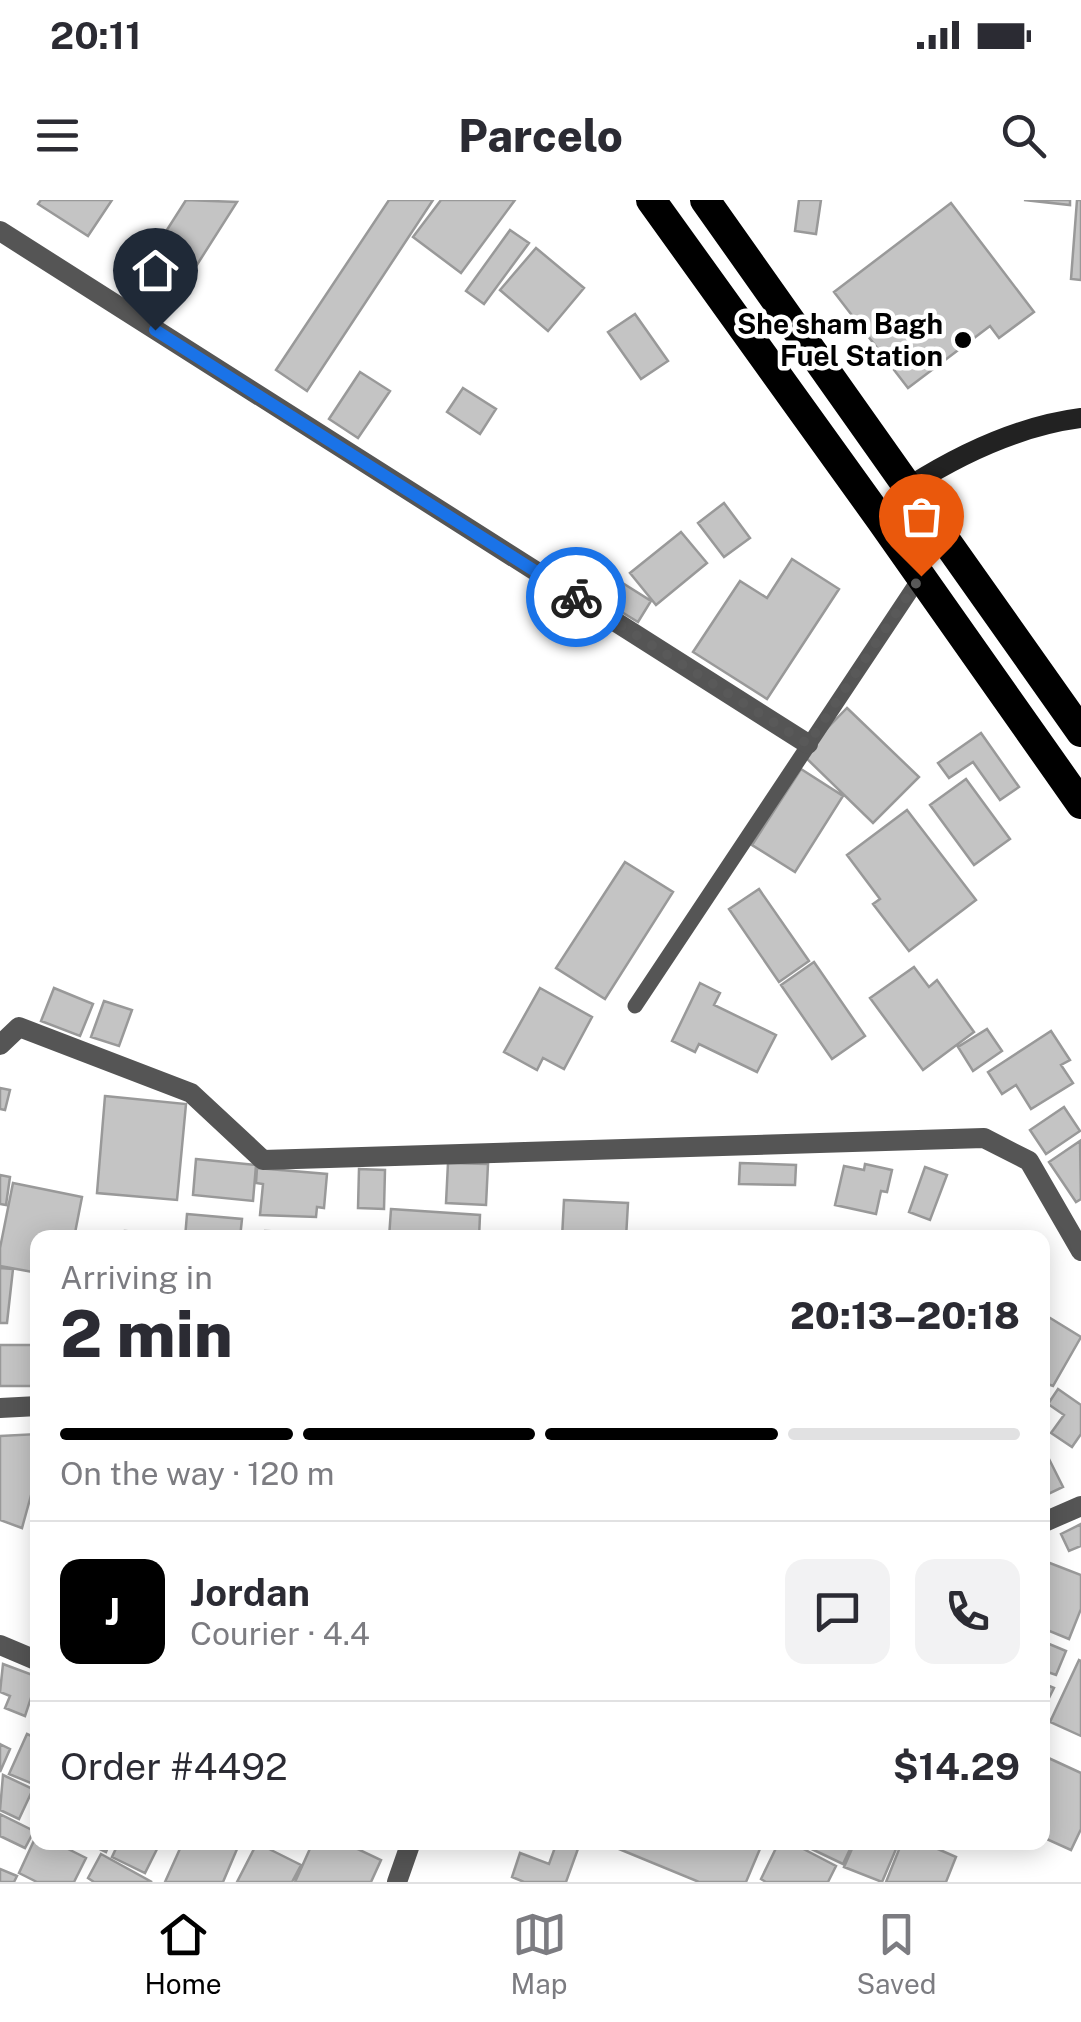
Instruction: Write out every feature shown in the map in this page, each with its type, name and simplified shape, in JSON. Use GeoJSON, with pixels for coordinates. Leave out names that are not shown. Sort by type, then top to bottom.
{"type":"FeatureCollection","features":[{"type":"Feature","properties":{"kind":"highway"},"geometry":{"type":"LineString","coordinates":[[650,200],[1081,804]]}},
{"type":"Feature","properties":{"kind":"highway"},"geometry":{"type":"LineString","coordinates":[[705,200],[1081,732]]}},
{"type":"Feature","properties":{"kind":"main road"},"geometry":{"type":"LineString","coordinates":[[910,486],[950,460],[1027,429],[1081,418]]}},
{"type":"Feature","properties":{"kind":"street"},"geometry":{"type":"LineString","coordinates":[[0,231],[808,744]]}},
{"type":"Feature","properties":{"kind":"street"},"geometry":{"type":"LineString","coordinates":[[0,1045],[19,1027],[190,1093],[263,1160],[984,1138],[1028,1161],[1081,1252]]}},
{"type":"Feature","properties":{"kind":"street"},"geometry":{"type":"LineString","coordinates":[[0,1408],[30,1406]]}},
{"type":"Feature","properties":{"kind":"street"},"geometry":{"type":"LineString","coordinates":[[1050,1520],[1081,1506]]}},
{"type":"Feature","properties":{"kind":"street"},"geometry":{"type":"LineString","coordinates":[[0,1645],[30,1658]]}},
{"type":"Feature","properties":{"kind":"street"},"geometry":{"type":"LineString","coordinates":[[397,1882],[408,1850]]}},
{"type":"Feature","properties":{"kind":"lane"},"geometry":{"type":"LineString","coordinates":[[635,1006],[921,576]]}},
{"type":"Feature","properties":{"kind":"building"},"geometry":{"type":"Polygon","coordinates":[[[41,200],[112,200],[88,236],[38,204],[41,200]]]}},
{"type":"Feature","properties":{"kind":"building"},"geometry":{"type":"Polygon","coordinates":[[[186,200],[237,202],[172,304],[135,280],[186,200]]]}},
{"type":"Feature","properties":{"kind":"building"},"geometry":{"type":"Polygon","coordinates":[[[389,200],[433,200],[307,391],[276,370],[389,200]]]}},
{"type":"Feature","properties":{"kind":"building"},"geometry":{"type":"Polygon","coordinates":[[[441,200],[515,200],[461,273],[413,237],[441,200]]]}},
{"type":"Feature","properties":{"kind":"building"},"geometry":{"type":"Polygon","coordinates":[[[799,200],[821,200],[816,234],[795,231],[799,200]]]}},
{"type":"Feature","properties":{"kind":"building"},"geometry":{"type":"Polygon","coordinates":[[[1024,200],[1070,200],[1070,205],[1024,200]]]}},
{"type":"Feature","properties":{"kind":"building"},"geometry":{"type":"Polygon","coordinates":[[[1077,200],[1081,200],[1081,280],[1071,279],[1077,200]]]}},
{"type":"Feature","properties":{"kind":"building"},"geometry":{"type":"Polygon","coordinates":[[[951,203],[1034,312],[999,338],[990,326],[908,388],[834,292],[951,203]]]}},
{"type":"Feature","properties":{"kind":"building"},"geometry":{"type":"Polygon","coordinates":[[[510,230],[529,243],[484,304],[466,291],[510,230]]]}},
{"type":"Feature","properties":{"kind":"building"},"geometry":{"type":"Polygon","coordinates":[[[536,248],[584,288],[548,331],[500,290],[536,248]]]}},
{"type":"Feature","properties":{"kind":"building"},"geometry":{"type":"Polygon","coordinates":[[[635,314],[668,361],[641,379],[608,332],[635,314]]]}},
{"type":"Feature","properties":{"kind":"building"},"geometry":{"type":"Polygon","coordinates":[[[360,372],[390,391],[358,438],[329,419],[360,372]]]}},
{"type":"Feature","properties":{"kind":"building"},"geometry":{"type":"Polygon","coordinates":[[[463,388],[496,409],[480,434],[447,412],[463,388]]]}},
{"type":"Feature","properties":{"kind":"building"},"geometry":{"type":"Polygon","coordinates":[[[724,503],[750,538],[724,557],[698,523],[724,503]]]}},
{"type":"Feature","properties":{"kind":"building"},"geometry":{"type":"Polygon","coordinates":[[[681,532],[707,563],[656,605],[630,573],[681,532]]]}},
{"type":"Feature","properties":{"kind":"building"},"geometry":{"type":"Polygon","coordinates":[[[792,559],[839,589],[767,699],[693,652],[740,581],[767,598],[792,559]]]}},
{"type":"Feature","properties":{"kind":"building"},"geometry":{"type":"Polygon","coordinates":[[[613,577],[651,601],[638,622],[599,598],[613,577]]]}},
{"type":"Feature","properties":{"kind":"building"},"geometry":{"type":"Polygon","coordinates":[[[847,708],[919,777],[873,823],[802,754],[847,708]]]}},
{"type":"Feature","properties":{"kind":"building"},"geometry":{"type":"Polygon","coordinates":[[[981,733],[1019,787],[1000,800],[973,762],[949,778],[938,763],[981,733]]]}},
{"type":"Feature","properties":{"kind":"building"},"geometry":{"type":"Polygon","coordinates":[[[801,769],[843,796],[795,872],[752,845],[801,769]]]}},
{"type":"Feature","properties":{"kind":"building"},"geometry":{"type":"Polygon","coordinates":[[[966,779],[1010,839],[974,865],[930,805],[966,779]]]}},
{"type":"Feature","properties":{"kind":"building"},"geometry":{"type":"Polygon","coordinates":[[[907,810],[976,900],[909,951],[873,904],[880,899],[847,855],[907,810]]]}},
{"type":"Feature","properties":{"kind":"building"},"geometry":{"type":"Polygon","coordinates":[[[625,862],[673,892],[605,999],[556,968],[625,862]]]}},
{"type":"Feature","properties":{"kind":"building"},"geometry":{"type":"Polygon","coordinates":[[[759,889],[809,961],[779,982],[729,909],[759,889]]]}},
{"type":"Feature","properties":{"kind":"building"},"geometry":{"type":"Polygon","coordinates":[[[814,962],[865,1036],[832,1059],[781,985],[814,962]]]}},
{"type":"Feature","properties":{"kind":"building"},"geometry":{"type":"Polygon","coordinates":[[[914,967],[929,987],[937,980],[974,1032],[923,1070],[870,998],[914,967]]]}},
{"type":"Feature","properties":{"kind":"building"},"geometry":{"type":"Polygon","coordinates":[[[700,983],[720,993],[714,1005],[776,1035],[757,1072],[699,1044],[695,1052],[672,1041],[700,983]]]}},
{"type":"Feature","properties":{"kind":"building"},"geometry":{"type":"Polygon","coordinates":[[[54,988],[93,1004],[80,1036],[41,1021],[54,988]]]}},
{"type":"Feature","properties":{"kind":"building"},"geometry":{"type":"Polygon","coordinates":[[[540,988],[592,1017],[564,1069],[543,1058],[537,1070],[504,1052],[540,988]]]}},
{"type":"Feature","properties":{"kind":"building"},"geometry":{"type":"Polygon","coordinates":[[[104,1001],[132,1010],[119,1046],[91,1037],[104,1001]]]}},
{"type":"Feature","properties":{"kind":"building"},"geometry":{"type":"Polygon","coordinates":[[[987,1029],[1002,1051],[973,1071],[958,1047],[987,1029]]]}},
{"type":"Feature","properties":{"kind":"building"},"geometry":{"type":"Polygon","coordinates":[[[1051,1031],[1070,1060],[1061,1065],[1073,1083],[1031,1109],[1016,1085],[1002,1094],[988,1072],[1051,1031]]]}},
{"type":"Feature","properties":{"kind":"building"},"geometry":{"type":"Polygon","coordinates":[[[0,1088],[10,1090],[5,1110],[0,1109],[0,1088]]]}},
{"type":"Feature","properties":{"kind":"building"},"geometry":{"type":"Polygon","coordinates":[[[105,1096],[186,1104],[177,1200],[97,1193],[105,1096]]]}},
{"type":"Feature","properties":{"kind":"building"},"geometry":{"type":"Polygon","coordinates":[[[1064,1107],[1080,1131],[1046,1154],[1030,1130],[1064,1107]]]}},
{"type":"Feature","properties":{"kind":"building"},"geometry":{"type":"Polygon","coordinates":[[[1080,1141],[1081,1199],[1076,1202],[1049,1162],[1080,1141]]]}},
{"type":"Feature","properties":{"kind":"building"},"geometry":{"type":"Polygon","coordinates":[[[196,1159],[256,1165],[253,1201],[193,1195],[196,1159]]]}},
{"type":"Feature","properties":{"kind":"building"},"geometry":{"type":"Polygon","coordinates":[[[448,1163],[488,1164],[486,1205],[446,1203],[448,1163]]]}},
{"type":"Feature","properties":{"kind":"building"},"geometry":{"type":"Polygon","coordinates":[[[740,1163],[796,1165],[795,1185],[739,1184],[740,1163]]]}},
{"type":"Feature","properties":{"kind":"building"},"geometry":{"type":"Polygon","coordinates":[[[865,1164],[892,1170],[887,1192],[881,1191],[876,1214],[835,1205],[844,1166],[864,1170],[865,1164]]]}},
{"type":"Feature","properties":{"kind":"building"},"geometry":{"type":"Polygon","coordinates":[[[925,1167],[947,1175],[930,1220],[909,1212],[925,1167]]]}},
{"type":"Feature","properties":{"kind":"building"},"geometry":{"type":"Polygon","coordinates":[[[257,1168],[327,1174],[324,1208],[317,1207],[316,1217],[260,1215],[263,1184],[256,1183],[257,1168]]]}},
{"type":"Feature","properties":{"kind":"building"},"geometry":{"type":"Polygon","coordinates":[[[359,1169],[385,1170],[384,1209],[358,1208],[359,1169]]]}},
{"type":"Feature","properties":{"kind":"building"},"geometry":{"type":"Polygon","coordinates":[[[0,1175],[10,1177],[6,1205],[0,1204],[0,1175]]]}},
{"type":"Feature","properties":{"kind":"building"},"geometry":{"type":"Polygon","coordinates":[[[13,1183],[82,1197],[76,1230],[30,1230],[30,1272],[0,1266],[13,1183]]]}},
{"type":"Feature","properties":{"kind":"building"},"geometry":{"type":"Polygon","coordinates":[[[564,1200],[628,1203],[626,1230],[562,1230],[564,1200]]]}},
{"type":"Feature","properties":{"kind":"building"},"geometry":{"type":"Polygon","coordinates":[[[391,1209],[480,1215],[479,1230],[390,1230],[391,1209]]]}},
{"type":"Feature","properties":{"kind":"building"},"geometry":{"type":"Polygon","coordinates":[[[187,1214],[242,1219],[241,1230],[186,1230],[187,1214]]]}},
{"type":"Feature","properties":{"kind":"building"},"geometry":{"type":"Polygon","coordinates":[[[0,1268],[13,1269],[7,1323],[0,1323],[0,1268]]]}},
{"type":"Feature","properties":{"kind":"building"},"geometry":{"type":"Polygon","coordinates":[[[1050,1318],[1081,1337],[1053,1386],[1050,1385],[1050,1318]]]}},
{"type":"Feature","properties":{"kind":"building"},"geometry":{"type":"Polygon","coordinates":[[[0,1345],[30,1345],[30,1386],[0,1386],[0,1345]]]}},
{"type":"Feature","properties":{"kind":"building"},"geometry":{"type":"Polygon","coordinates":[[[1058,1389],[1081,1405],[1081,1434],[1072,1447],[1051,1433],[1064,1415],[1050,1405],[1058,1389]]]}},
{"type":"Feature","properties":{"kind":"building"},"geometry":{"type":"Polygon","coordinates":[[[30,1434],[30,1499],[22,1528],[0,1520],[0,1436],[30,1434]]]}},
{"type":"Feature","properties":{"kind":"building"},"geometry":{"type":"Polygon","coordinates":[[[1050,1461],[1063,1487],[1050,1493],[1050,1461]]]}},
{"type":"Feature","properties":{"kind":"building"},"geometry":{"type":"Polygon","coordinates":[[[1081,1524],[1081,1546],[1069,1551],[1061,1534],[1081,1524]]]}},
{"type":"Feature","properties":{"kind":"building"},"geometry":{"type":"Polygon","coordinates":[[[1050,1563],[1081,1575],[1081,1609],[1069,1639],[1050,1631],[1050,1563]]]}},
{"type":"Feature","properties":{"kind":"building"},"geometry":{"type":"Polygon","coordinates":[[[1050,1644],[1066,1651],[1056,1675],[1050,1673],[1050,1644]]]}},
{"type":"Feature","properties":{"kind":"building"},"geometry":{"type":"Polygon","coordinates":[[[1081,1661],[1081,1736],[1050,1722],[1081,1661]]]}},
{"type":"Feature","properties":{"kind":"building"},"geometry":{"type":"Polygon","coordinates":[[[3,1664],[30,1674],[30,1701],[25,1716],[5,1708],[10,1696],[0,1692],[3,1664]]]}},
{"type":"Feature","properties":{"kind":"building"},"geometry":{"type":"Polygon","coordinates":[[[27,1734],[30,1735],[30,1783],[9,1774],[27,1734]]]}},
{"type":"Feature","properties":{"kind":"building"},"geometry":{"type":"Polygon","coordinates":[[[0,1744],[10,1749],[0,1772],[0,1744]]]}},
{"type":"Feature","properties":{"kind":"building"},"geometry":{"type":"Polygon","coordinates":[[[1050,1759],[1081,1773],[1081,1829],[1071,1850],[1050,1841],[1050,1759]]]}},
{"type":"Feature","properties":{"kind":"building"},"geometry":{"type":"Polygon","coordinates":[[[3,1775],[30,1788],[19,1819],[0,1810],[3,1775]]]}},
{"type":"Feature","properties":{"kind":"building"},"geometry":{"type":"Polygon","coordinates":[[[0,1814],[30,1829],[25,1848],[0,1836],[0,1814]]]}},
{"type":"Feature","properties":{"kind":"building"},"geometry":{"type":"Polygon","coordinates":[[[30,1849],[70,1850],[86,1858],[74,1882],[37,1882],[19,1873],[30,1849]]]}},
{"type":"Feature","properties":{"kind":"building"},"geometry":{"type":"Polygon","coordinates":[[[115,1850],[156,1850],[145,1873],[112,1857],[115,1850]]]}},
{"type":"Feature","properties":{"kind":"building"},"geometry":{"type":"Polygon","coordinates":[[[179,1850],[237,1850],[223,1882],[165,1882],[179,1850]]]}},
{"type":"Feature","properties":{"kind":"building"},"geometry":{"type":"Polygon","coordinates":[[[253,1850],[271,1850],[301,1865],[292,1882],[237,1882],[253,1850]]]}},
{"type":"Feature","properties":{"kind":"building"},"geometry":{"type":"Polygon","coordinates":[[[309,1850],[360,1850],[381,1860],[371,1882],[295,1882],[309,1850]]]}},
{"type":"Feature","properties":{"kind":"building"},"geometry":{"type":"Polygon","coordinates":[[[554,1850],[578,1850],[566,1882],[524,1882],[512,1877],[520,1853],[549,1864],[554,1850]]]}},
{"type":"Feature","properties":{"kind":"building"},"geometry":{"type":"Polygon","coordinates":[[[621,1850],[759,1850],[746,1882],[699,1882],[621,1850]]]}},
{"type":"Feature","properties":{"kind":"building"},"geometry":{"type":"Polygon","coordinates":[[[775,1850],[805,1850],[836,1866],[828,1882],[761,1879],[775,1850]]]}},
{"type":"Feature","properties":{"kind":"building"},"geometry":{"type":"Polygon","coordinates":[[[814,1850],[850,1850],[843,1864],[814,1850]]]}},
{"type":"Feature","properties":{"kind":"building"},"geometry":{"type":"Polygon","coordinates":[[[851,1850],[896,1850],[882,1882],[844,1867],[851,1850]]]}},
{"type":"Feature","properties":{"kind":"building"},"geometry":{"type":"Polygon","coordinates":[[[899,1850],[940,1850],[956,1857],[946,1882],[886,1882],[899,1850]]]}},
{"type":"Feature","properties":{"kind":"building"},"geometry":{"type":"Polygon","coordinates":[[[101,1854],[152,1882],[94,1882],[88,1878],[101,1854]]]}},
{"type":"Feature","properties":{"kind":"building"},"geometry":{"type":"Polygon","coordinates":[[[0,1869],[17,1876],[14,1882],[0,1882],[0,1869]]]}},
{"type":"Feature","properties":{"kind":"way so far"},"geometry":{"type":"LineString","coordinates":[[576,597],[808,744],[921,576]]}},
{"type":"Feature","properties":{"kind":"place","name":"She sham Bagh Fuel Station"},"geometry":{"type":"Point","coordinates":[963,340]}},
{"type":"Feature","properties":{"kind":"route"},"geometry":{"type":"LineString","coordinates":[[155,330],[576,597]]}}]}
